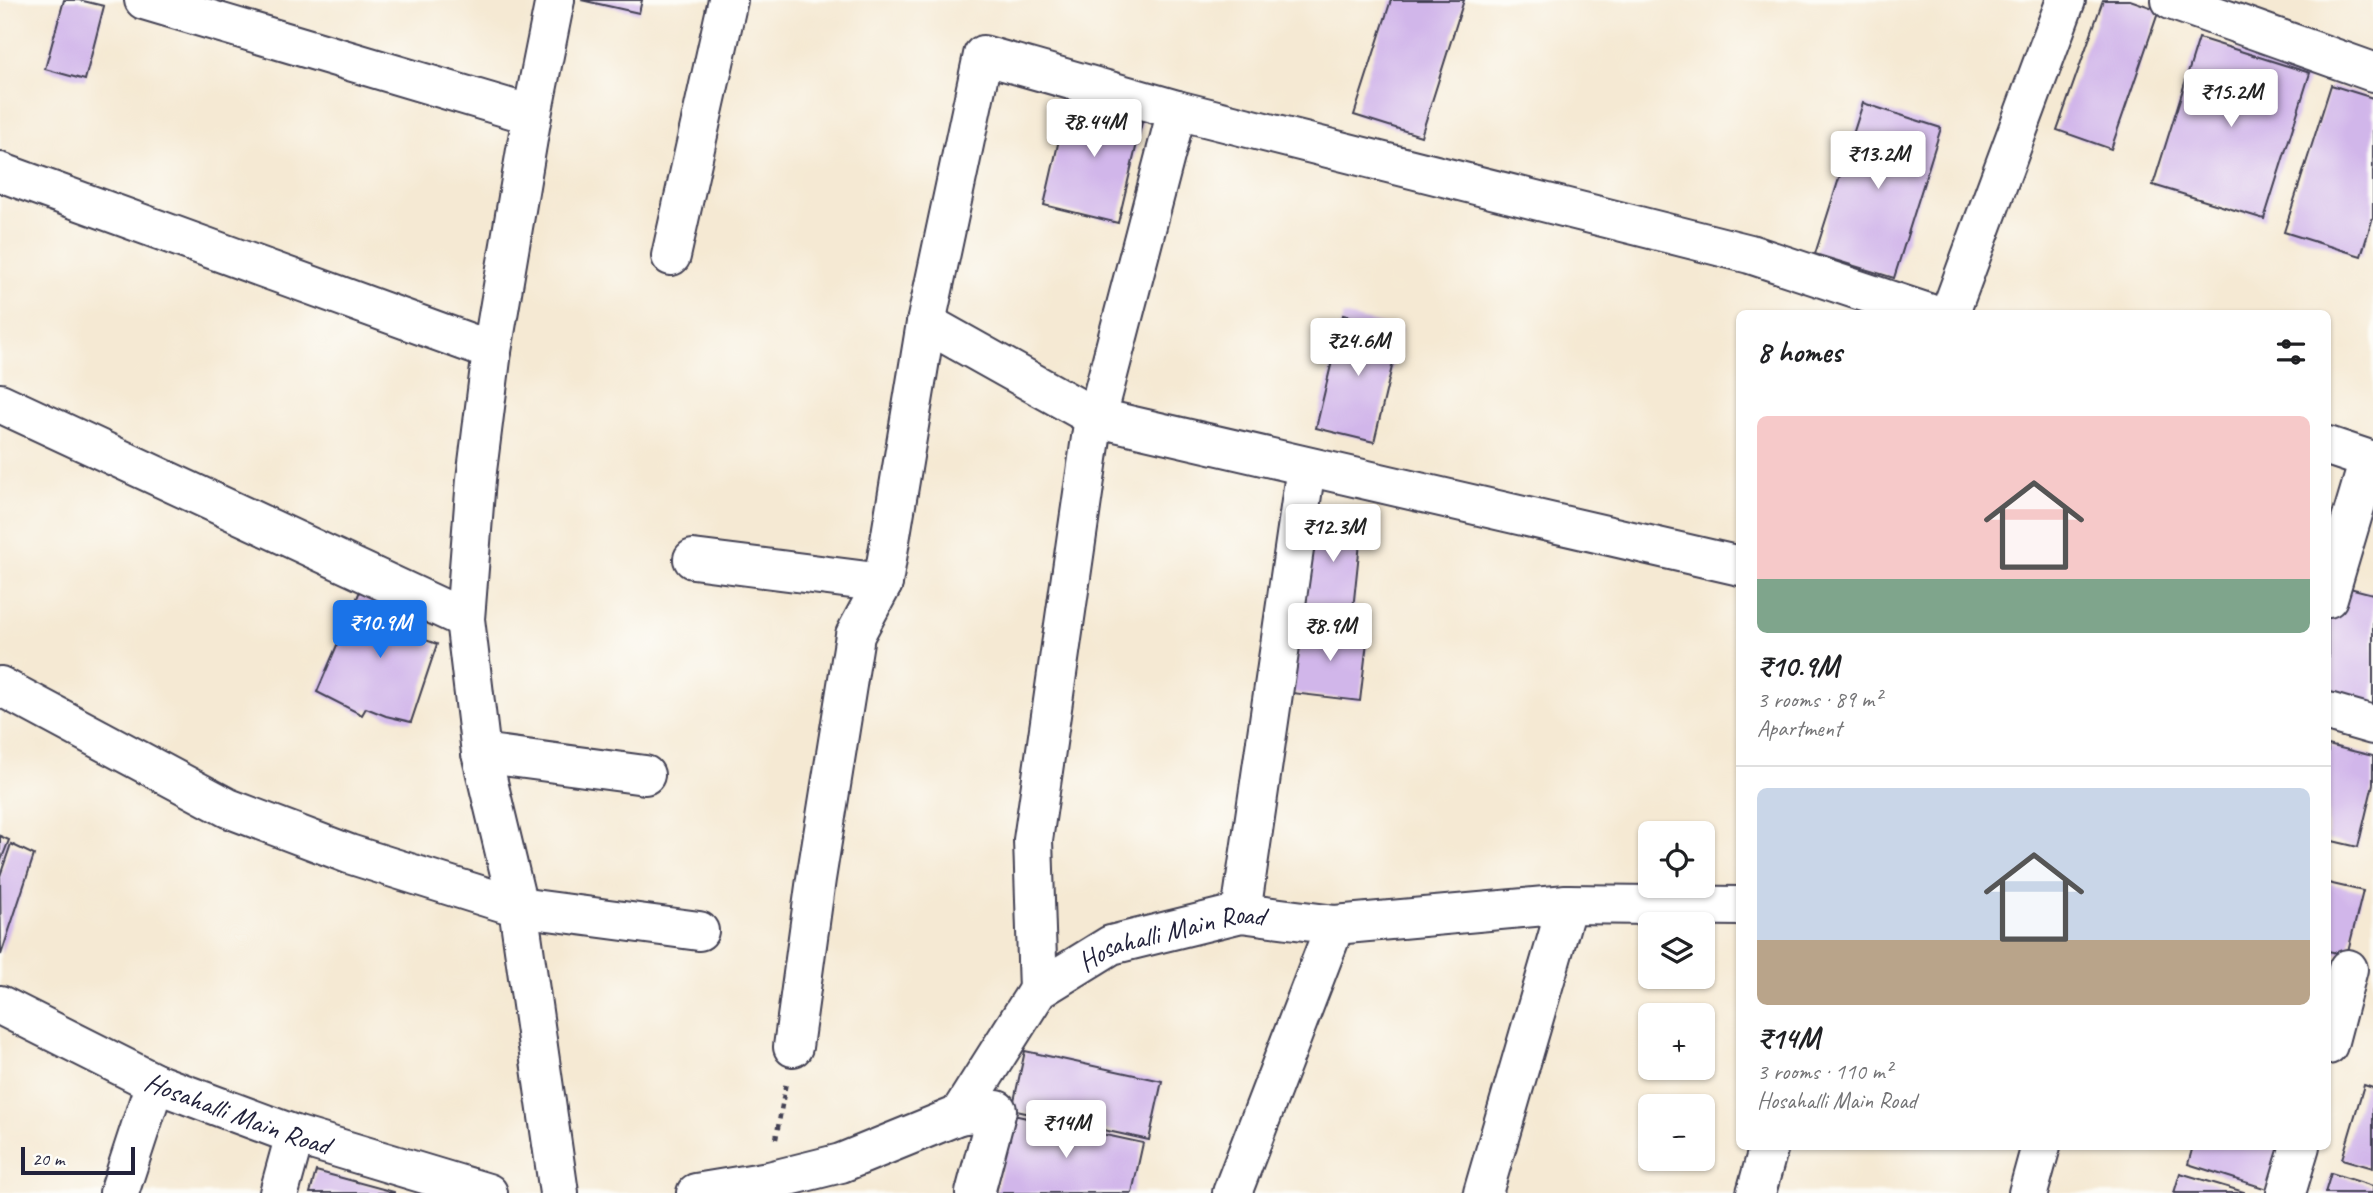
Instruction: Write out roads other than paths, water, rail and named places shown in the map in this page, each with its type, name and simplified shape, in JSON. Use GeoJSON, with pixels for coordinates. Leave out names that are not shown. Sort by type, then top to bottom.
{"type":"FeatureCollection","features":[{"type":"Feature","properties":{"kind":"street"},"geometry":{"type":"LineString","coordinates":[[144,0],[532,115]]}},
{"type":"Feature","properties":{"kind":"street"},"geometry":{"type":"LineString","coordinates":[[555,0],[532,115],[492,351],[476,479],[465,619],[481,752],[518,907],[559,1193]]}},
{"type":"Feature","properties":{"kind":"street"},"geometry":{"type":"LineString","coordinates":[[671,256],[728,0]]}},
{"type":"Feature","properties":{"kind":"street"},"geometry":{"type":"LineString","coordinates":[[1951,310],[2066,0]]}},
{"type":"Feature","properties":{"kind":"street"},"geometry":{"type":"LineString","coordinates":[[2171,0],[2373,72]]}},
{"type":"Feature","properties":{"kind":"street"},"geometry":{"type":"LineString","coordinates":[[793,1047],[816,879],[855,635],[883,583],[926,323],[984,55],[1177,110],[1750,254],[1919,310]]}},
{"type":"Feature","properties":{"kind":"street"},"geometry":{"type":"LineString","coordinates":[[1038,990],[1033,840],[1094,417],[1097,416],[1177,110]]}},
{"type":"Feature","properties":{"kind":"street"},"geometry":{"type":"LineString","coordinates":[[0,172],[492,351]]}},
{"type":"Feature","properties":{"kind":"street"},"geometry":{"type":"LineString","coordinates":[[926,323],[1094,417],[1736,565]]}},
{"type":"Feature","properties":{"kind":"street"},"geometry":{"type":"LineString","coordinates":[[0,403],[465,619]]}},
{"type":"Feature","properties":{"kind":"street"},"geometry":{"type":"LineString","coordinates":[[2331,447],[2371,460],[2331,588]]}},
{"type":"Feature","properties":{"kind":"street"},"geometry":{"type":"LineString","coordinates":[[1241,913],[1306,467]]}},
{"type":"Feature","properties":{"kind":"street"},"geometry":{"type":"LineString","coordinates":[[693,559],[883,583]]}},
{"type":"Feature","properties":{"kind":"street"},"geometry":{"type":"LineString","coordinates":[[0,686],[228,808],[349,854],[518,907],[699,931]]}},
{"type":"Feature","properties":{"kind":"street"},"geometry":{"type":"LineString","coordinates":[[2331,713],[2373,725]]}},
{"type":"Feature","properties":{"kind":"street"},"geometry":{"type":"LineString","coordinates":[[481,752],[645,775]]}},
{"type":"Feature","properties":{"kind":"street"},"geometry":{"type":"LineString","coordinates":[[1483,1193],[1567,904]]}},
{"type":"Feature","properties":{"kind":"street","name":"Hosahalli Main Road"},"geometry":{"type":"LineString","coordinates":[[959,1115],[1038,990],[1111,945],[1241,913],[1335,925],[1567,904],[1736,906]]}},
{"type":"Feature","properties":{"kind":"street"},"geometry":{"type":"LineString","coordinates":[[1232,1193],[1335,925]]}},
{"type":"Feature","properties":{"kind":"street"},"geometry":{"type":"LineString","coordinates":[[2331,1035],[2350,969]]}},
{"type":"Feature","properties":{"kind":"street","name":"Hosahalli Main Road"},"geometry":{"type":"LineString","coordinates":[[0,1005],[155,1083],[295,1135],[488,1193]]}},
{"type":"Feature","properties":{"kind":"street"},"geometry":{"type":"LineString","coordinates":[[119,1193],[155,1083]]}},
{"type":"Feature","properties":{"kind":"street"},"geometry":{"type":"LineString","coordinates":[[696,1193],[769,1181],[837,1178],[959,1115],[997,1110],[975,1193]]}},
{"type":"Feature","properties":{"kind":"street"},"geometry":{"type":"LineString","coordinates":[[279,1193],[295,1135]]}},
{"type":"Feature","properties":{"kind":"street"},"geometry":{"type":"LineString","coordinates":[[1756,1193],[1768,1150]]}},
{"type":"Feature","properties":{"kind":"street"},"geometry":{"type":"LineString","coordinates":[[2028,1193],[2040,1150]]}},
{"type":"Feature","properties":{"kind":"street"},"geometry":{"type":"LineString","coordinates":[[2286,1193],[2299,1150]]}}]}
